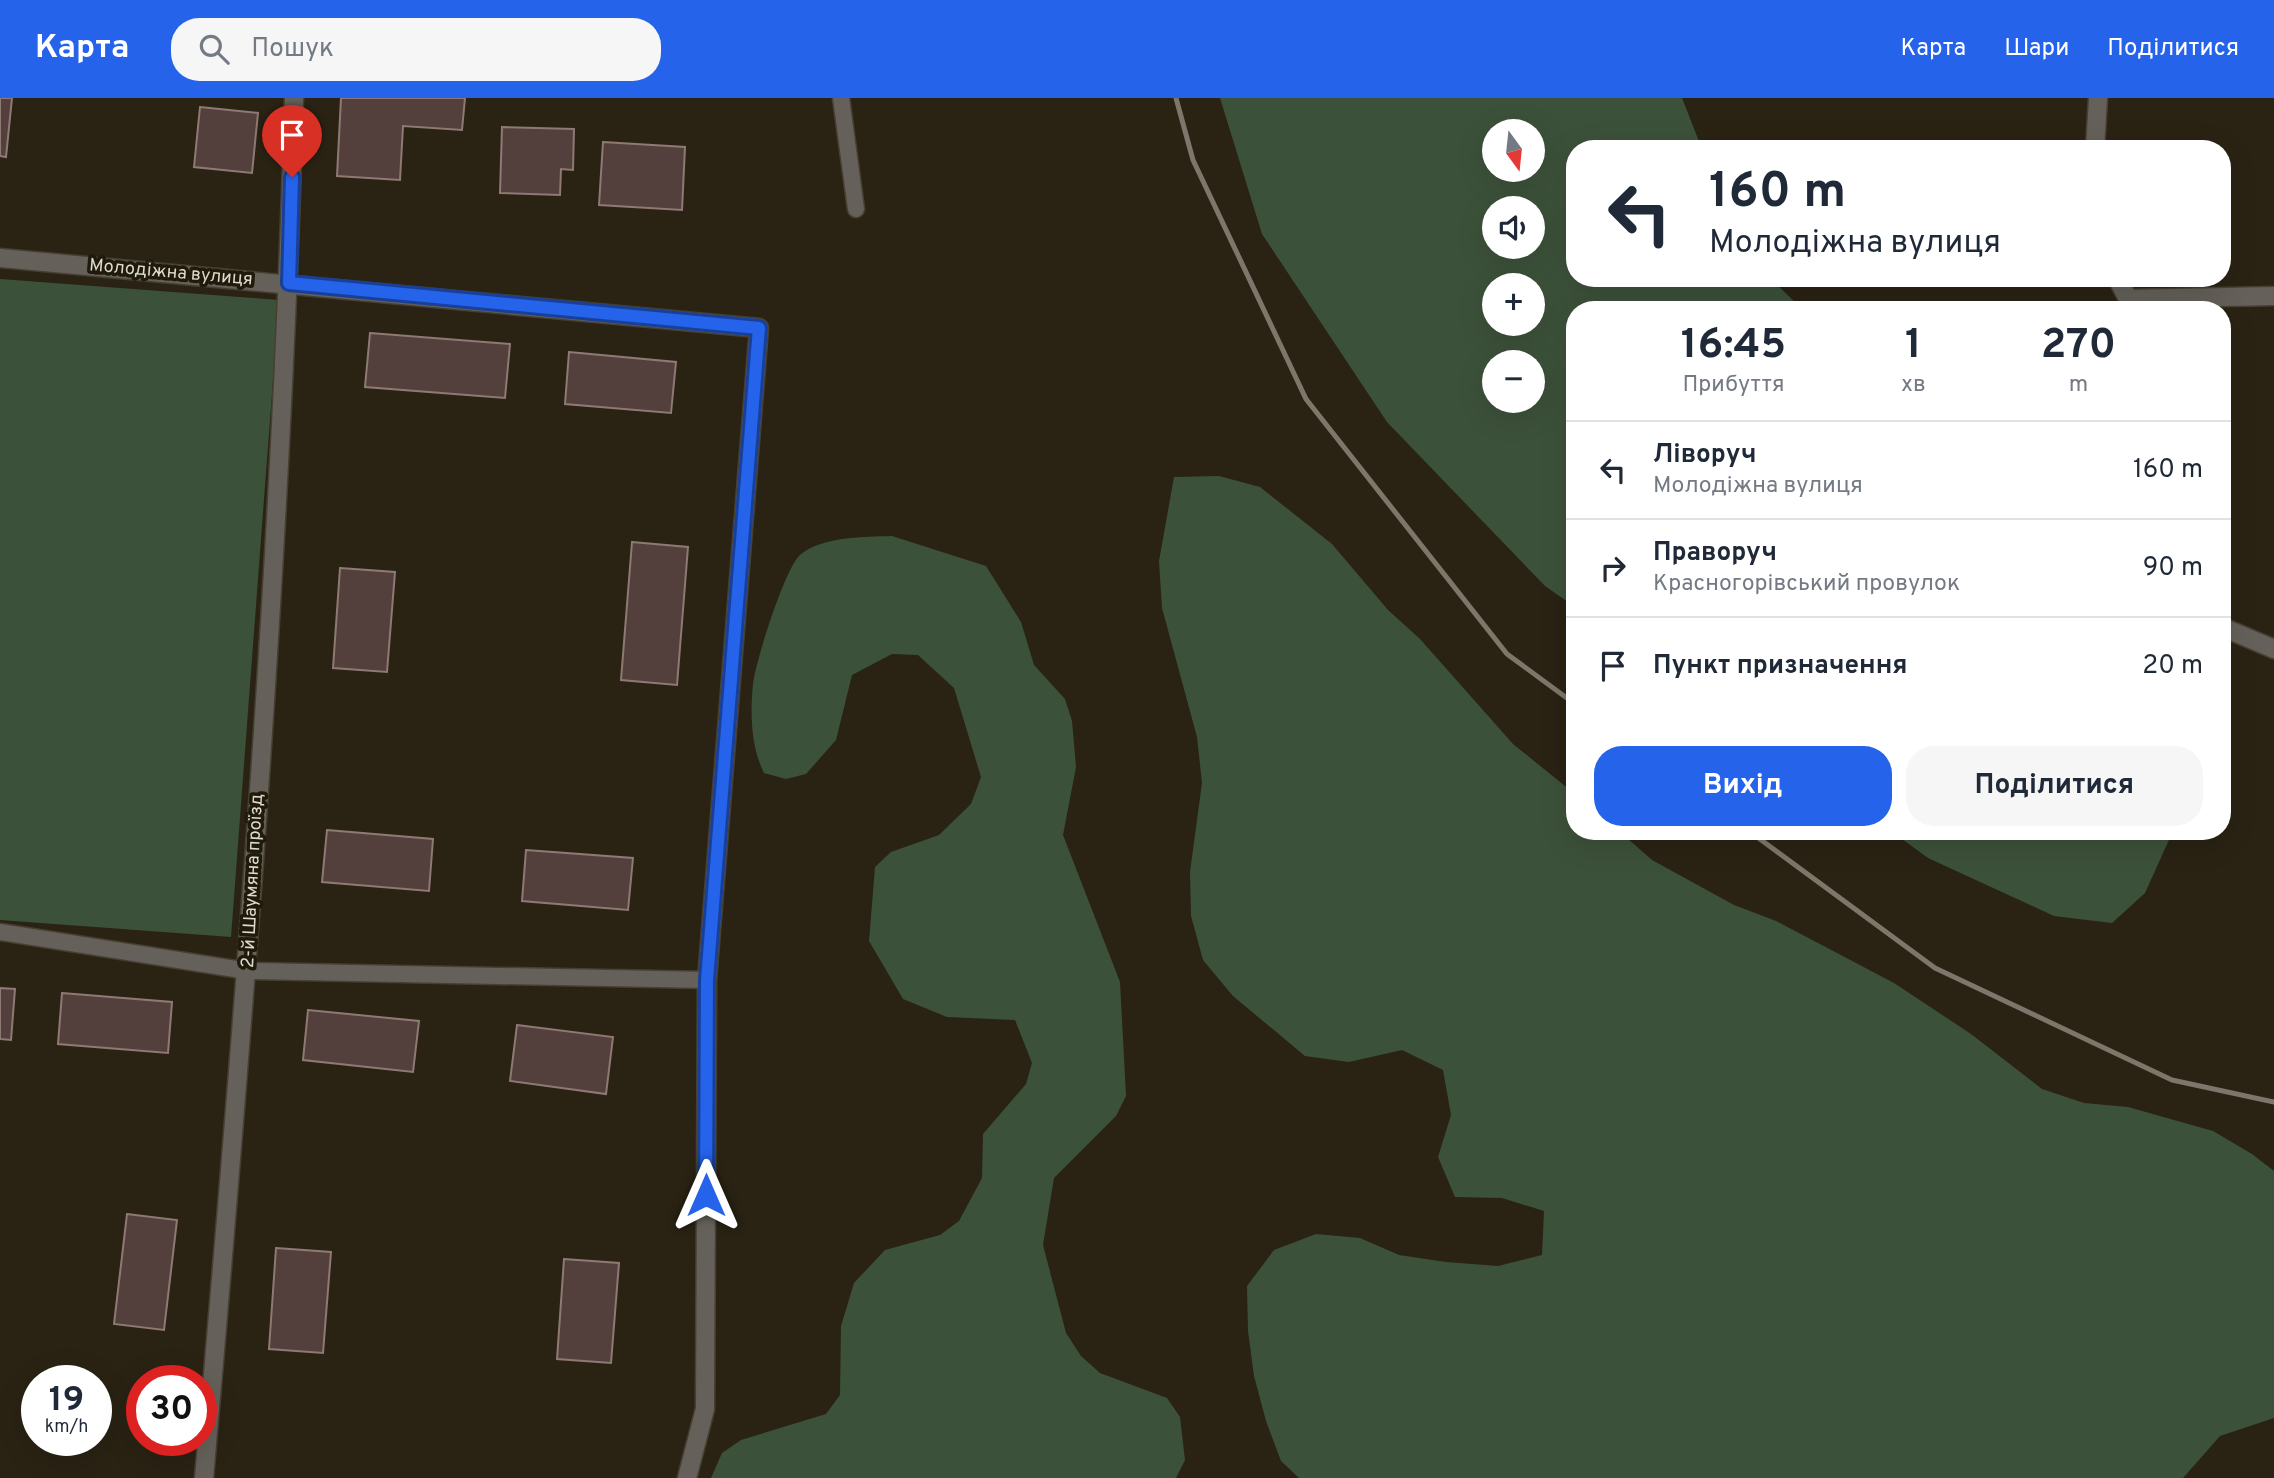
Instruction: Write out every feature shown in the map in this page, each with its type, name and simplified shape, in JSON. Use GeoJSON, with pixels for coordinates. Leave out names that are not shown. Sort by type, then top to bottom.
{"type":"FeatureCollection","features":[{"type":"Feature","properties":{"kind":"street","name":"2-й Шаумяна проїзд"},"geometry":{"type":"LineString","coordinates":[[204,1478],[248,971],[289,283],[294,98]]}},
{"type":"Feature","properties":{"kind":"street"},"geometry":{"type":"LineString","coordinates":[[2096,140],[2098,98]]}},
{"type":"Feature","properties":{"kind":"street","name":"Молодіжна вулиця"},"geometry":{"type":"LineString","coordinates":[[0,258],[759,328],[707,980]]}},
{"type":"Feature","properties":{"kind":"street"},"geometry":{"type":"LineString","coordinates":[[2183,301],[2274,296]]}},
{"type":"Feature","properties":{"kind":"street"},"geometry":{"type":"LineString","coordinates":[[2231,631],[2274,649]]}},
{"type":"Feature","properties":{"kind":"street"},"geometry":{"type":"LineString","coordinates":[[687,1478],[705,1409],[707,980]]}},
{"type":"Feature","properties":{"kind":"lane"},"geometry":{"type":"LineString","coordinates":[[841,98],[856,209]]}},
{"type":"Feature","properties":{"kind":"lane"},"geometry":{"type":"LineString","coordinates":[[0,932],[248,971],[707,980]]}},
{"type":"Feature","properties":{"kind":"green space"},"geometry":{"type":"Polygon","coordinates":[[[1220,98],[1682,98],[1698,140],[1566,140],[1566,287],[1779,287],[1794,301],[1566,301],[1566,601],[1545,586],[1387,422],[1262,234],[1220,98]]]}},
{"type":"Feature","properties":{"kind":"green space"},"geometry":{"type":"Polygon","coordinates":[[[0,279],[279,300],[231,937],[0,920],[0,279]]]}},
{"type":"Feature","properties":{"kind":"green space"},"geometry":{"type":"Polygon","coordinates":[[[1219,476],[1260,487],[1332,544],[1388,610],[1420,639],[1513,744],[1566,787],[1566,840],[1629,840],[1652,860],[1734,905],[1776,921],[1894,983],[1971,1034],[2042,1089],[2084,1103],[2128,1107],[2213,1131],[2252,1154],[2274,1171],[2274,1418],[2220,1436],[2183,1478],[1299,1478],[1281,1461],[1266,1421],[1254,1376],[1248,1331],[1247,1286],[1274,1250],[1316,1234],[1360,1238],[1399,1255],[1498,1266],[1542,1255],[1544,1211],[1502,1198],[1455,1197],[1438,1157],[1451,1115],[1443,1070],[1402,1050],[1349,1062],[1305,1056],[1233,996],[1203,960],[1191,916],[1190,872],[1202,783],[1197,737],[1162,608],[1159,561],[1174,477],[1219,476]]]}},
{"type":"Feature","properties":{"kind":"green space"},"geometry":{"type":"Polygon","coordinates":[[[892,536],[986,566],[1021,622],[1034,665],[1065,699],[1072,721],[1076,767],[1063,835],[1120,982],[1126,1096],[1116,1116],[1054,1178],[1043,1245],[1066,1333],[1081,1356],[1100,1373],[1167,1398],[1180,1417],[1185,1460],[1176,1478],[711,1478],[722,1453],[741,1440],[826,1414],[840,1395],[841,1326],[854,1283],[885,1250],[940,1235],[959,1221],[982,1178],[983,1134],[1026,1084],[1032,1063],[1015,1020],[947,1017],[903,999],[869,941],[875,867],[891,852],[939,835],[971,804],[981,777],[954,688],[918,655],[892,654],[852,675],[836,740],[806,774],[786,779],[764,773],[756,752],[752,718],[755,673],[772,616],[794,563],[800,555],[820,544],[844,539],[892,536]]]}},
{"type":"Feature","properties":{"kind":"green space"},"geometry":{"type":"Polygon","coordinates":[[[1903,840],[2169,840],[2145,893],[2112,923],[2054,916],[1928,858],[1903,840]]]}},
{"type":"Feature","properties":{"kind":"building"},"geometry":{"type":"Polygon","coordinates":[[[0,98],[12,98],[6,157],[0,156],[0,98]]]}},
{"type":"Feature","properties":{"kind":"building"},"geometry":{"type":"Polygon","coordinates":[[[341,98],[465,98],[462,130],[403,126],[400,180],[337,176],[341,98]]]}},
{"type":"Feature","properties":{"kind":"building"},"geometry":{"type":"Polygon","coordinates":[[[200,107],[258,113],[252,173],[194,167],[200,107]]]}},
{"type":"Feature","properties":{"kind":"building"},"geometry":{"type":"Polygon","coordinates":[[[502,127],[574,129],[573,170],[561,169],[560,195],[500,193],[502,127]]]}},
{"type":"Feature","properties":{"kind":"building"},"geometry":{"type":"Polygon","coordinates":[[[603,142],[685,147],[682,210],[599,205],[603,142]]]}},
{"type":"Feature","properties":{"kind":"building"},"geometry":{"type":"Polygon","coordinates":[[[370,333],[510,344],[505,398],[365,387],[370,333]]]}},
{"type":"Feature","properties":{"kind":"building"},"geometry":{"type":"Polygon","coordinates":[[[569,352],[676,362],[671,413],[565,404],[569,352]]]}},
{"type":"Feature","properties":{"kind":"building"},"geometry":{"type":"Polygon","coordinates":[[[632,542],[688,547],[677,685],[621,680],[632,542]]]}},
{"type":"Feature","properties":{"kind":"building"},"geometry":{"type":"Polygon","coordinates":[[[340,568],[395,572],[387,672],[333,668],[340,568]]]}},
{"type":"Feature","properties":{"kind":"building"},"geometry":{"type":"Polygon","coordinates":[[[327,830],[433,839],[429,891],[322,882],[327,830]]]}},
{"type":"Feature","properties":{"kind":"building"},"geometry":{"type":"Polygon","coordinates":[[[526,850],[633,858],[628,910],[522,901],[526,850]]]}},
{"type":"Feature","properties":{"kind":"building"},"geometry":{"type":"Polygon","coordinates":[[[0,988],[15,989],[11,1040],[0,1039],[0,988]]]}},
{"type":"Feature","properties":{"kind":"building"},"geometry":{"type":"Polygon","coordinates":[[[62,993],[172,1002],[168,1053],[58,1044],[62,993]]]}},
{"type":"Feature","properties":{"kind":"building"},"geometry":{"type":"Polygon","coordinates":[[[308,1010],[419,1021],[413,1072],[303,1060],[308,1010]]]}},
{"type":"Feature","properties":{"kind":"building"},"geometry":{"type":"Polygon","coordinates":[[[517,1025],[613,1037],[606,1094],[510,1081],[517,1025]]]}},
{"type":"Feature","properties":{"kind":"building"},"geometry":{"type":"Polygon","coordinates":[[[127,1214],[177,1220],[164,1330],[114,1324],[127,1214]]]}},
{"type":"Feature","properties":{"kind":"building"},"geometry":{"type":"Polygon","coordinates":[[[276,1248],[331,1252],[323,1353],[269,1349],[276,1248]]]}},
{"type":"Feature","properties":{"kind":"building"},"geometry":{"type":"Polygon","coordinates":[[[564,1259],[619,1263],[611,1363],[557,1359],[564,1259]]]}},
{"type":"Feature","properties":{"kind":"railway"},"geometry":{"type":"LineString","coordinates":[[1176,98],[1193,160],[1306,399],[1507,654],[1566,697]]}},
{"type":"Feature","properties":{"kind":"railway"},"geometry":{"type":"LineString","coordinates":[[1761,840],[1935,968],[2172,1080],[2274,1102]]}},
{"type":"Feature","properties":{"kind":"route"},"geometry":{"type":"LineString","coordinates":[[292,177],[289,283],[759,328],[707,980],[706,1195]]}}]}
